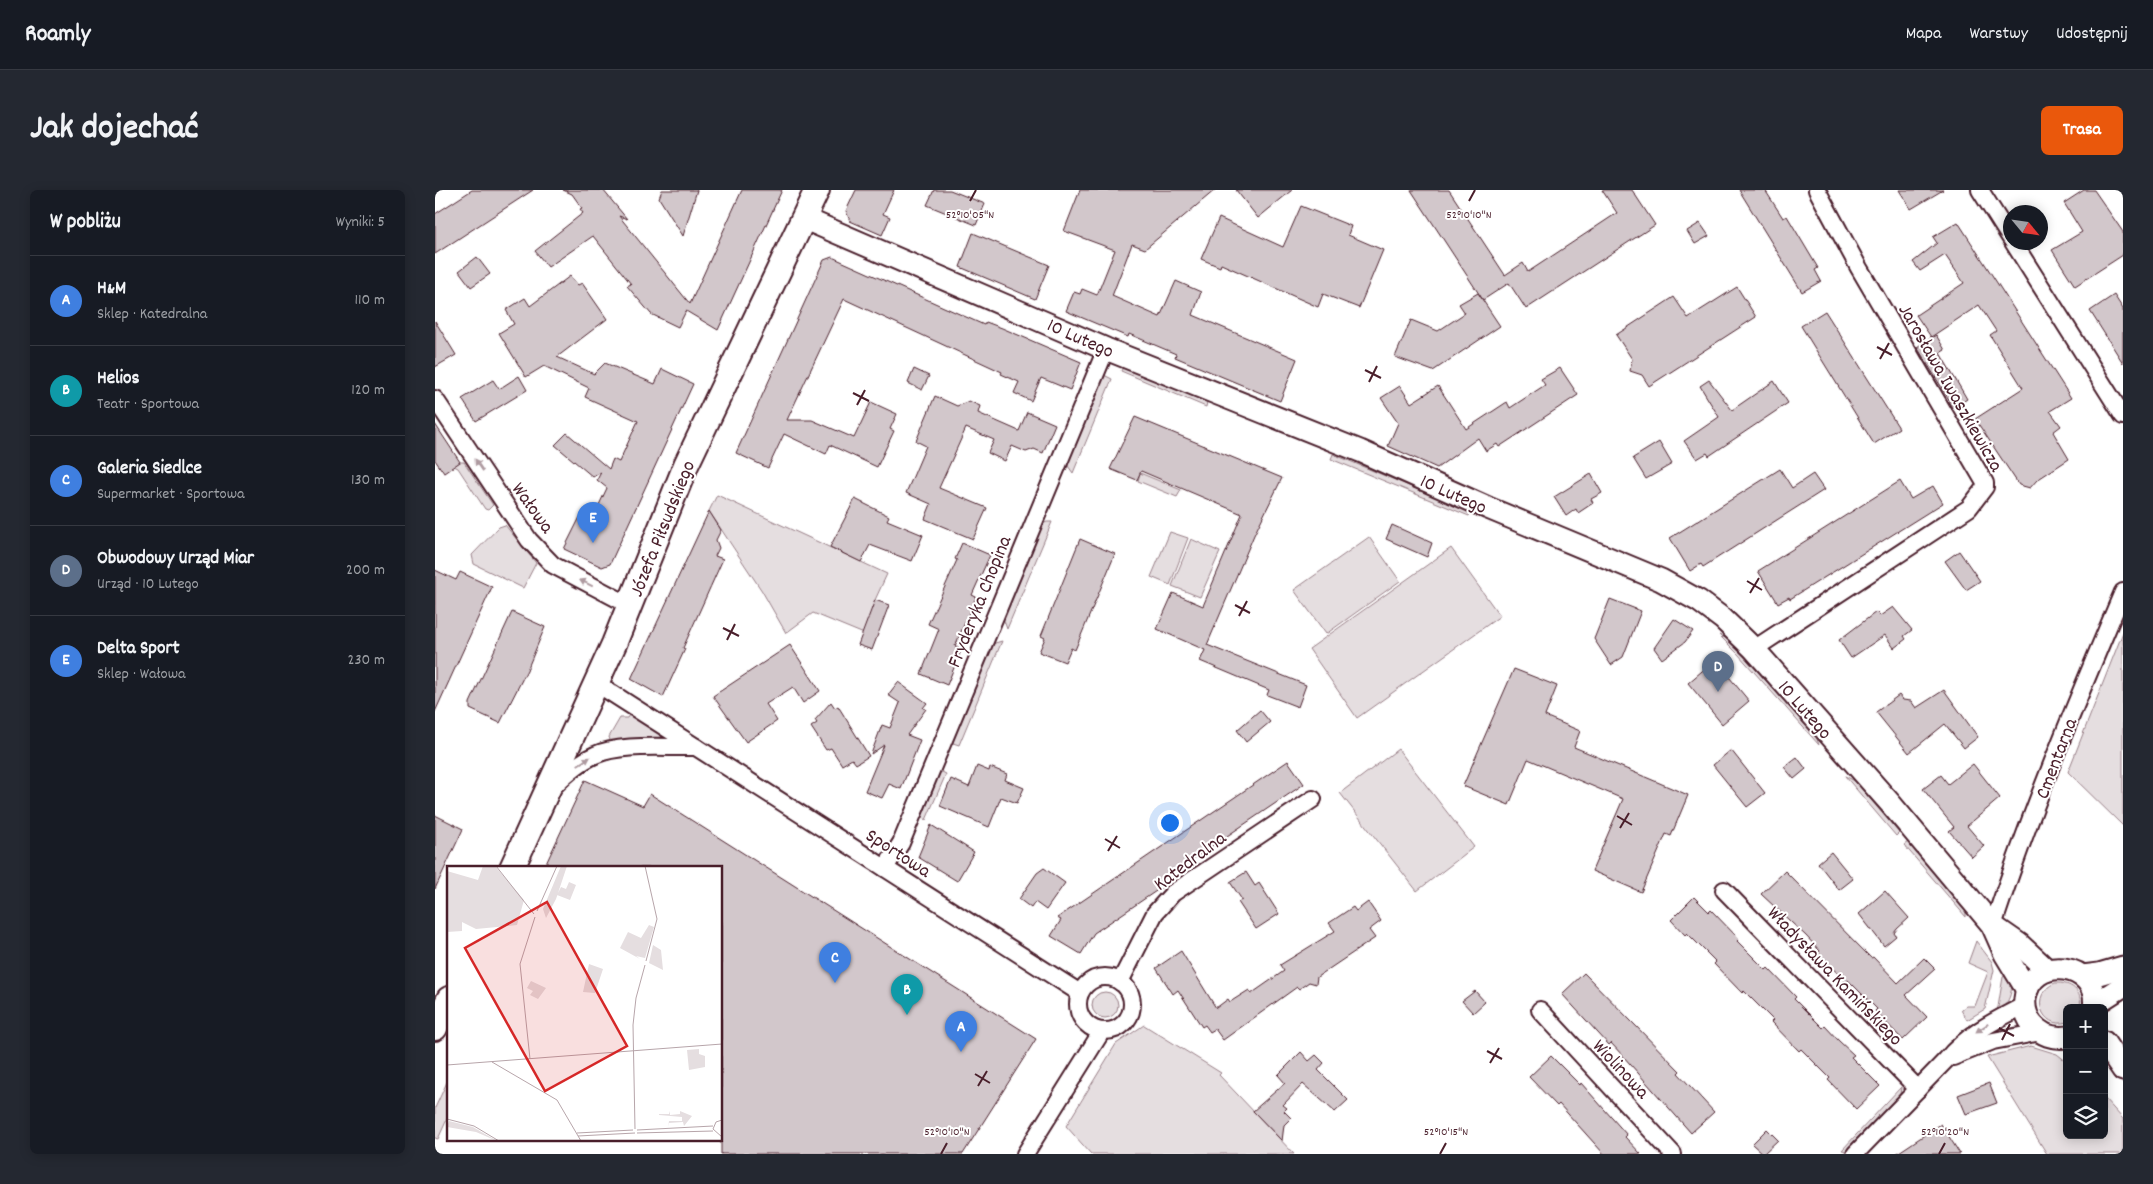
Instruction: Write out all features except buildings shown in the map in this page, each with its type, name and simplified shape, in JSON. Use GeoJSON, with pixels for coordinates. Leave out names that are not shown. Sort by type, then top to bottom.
{"type":"FeatureCollection","features":[{"type":"Feature","properties":{"kind":"main road","name":"Józefa Piłsudskiego"},"geometry":{"type":"LineString","coordinates":[[513,866],[548,793],[596,683],[686,465],[817,190]]}},
{"type":"Feature","properties":{"kind":"main road"},"geometry":{"type":"LineString","coordinates":[[435,1028],[447,1003]]}},
{"type":"Feature","properties":{"kind":"street","name":"Jarosława Iwaszkiewicza"},"geometry":{"type":"LineString","coordinates":[[1755,649],[1969,508],[1985,487],[1985,483],[1859,268],[1817,190]]}},
{"type":"Feature","properties":{"kind":"street"},"geometry":{"type":"LineString","coordinates":[[1980,190],[2003,226]]}},
{"type":"Feature","properties":{"kind":"street","name":"10 Lutego"},"geometry":{"type":"LineString","coordinates":[[803,218],[1106,349],[1360,451],[1488,508],[1661,580],[1699,601],[1723,619],[1755,649],[1890,803],[1993,926]]}},
{"type":"Feature","properties":{"kind":"street"},"geometry":{"type":"LineString","coordinates":[[2018,250],[2123,416]]}},
{"type":"Feature","properties":{"kind":"street","name":"Fryderyka Chopina"},"geometry":{"type":"LineString","coordinates":[[885,868],[901,842],[1106,349]]}},
{"type":"Feature","properties":{"kind":"street","name":"Wałowa"},"geometry":{"type":"LineString","coordinates":[[435,399],[529,540],[553,564],[629,605]]}},
{"type":"Feature","properties":{"kind":"street","name":"Cmentarna"},"geometry":{"type":"LineString","coordinates":[[1993,926],[2006,886],[2083,685],[2123,592]]}},
{"type":"Feature","properties":{"kind":"street","name":"Sportowa"},"geometry":{"type":"LineString","coordinates":[[596,683],[1080,993]]}},
{"type":"Feature","properties":{"kind":"street"},"geometry":{"type":"LineString","coordinates":[[548,793],[569,772],[596,754],[620,749],[696,747]]}},
{"type":"Feature","properties":{"kind":"street","name":"Katedralna"},"geometry":{"type":"LineString","coordinates":[[1120,982],[1155,913],[1173,893],[1313,799]]}},
{"type":"Feature","properties":{"kind":"street","name":"Władysława Kamińskiego"},"geometry":{"type":"LineString","coordinates":[[1724,890],[1918,1089]]}},
{"type":"Feature","properties":{"kind":"street"},"geometry":{"type":"LineString","coordinates":[[1993,926],[2019,944],[2047,970]]}},
{"type":"Feature","properties":{"kind":"street"},"geometry":{"type":"LineString","coordinates":[[1993,926],[2026,997],[2027,1016],[2041,1032],[2051,1037],[2063,1037]]}},
{"type":"Feature","properties":{"kind":"street"},"geometry":{"type":"LineString","coordinates":[[2083,976],[2099,974],[2123,967]]}},
{"type":"Feature","properties":{"kind":"street"},"geometry":{"type":"LineString","coordinates":[[1855,1154],[1946,1060],[1957,1046],[2026,997],[2037,976],[2047,970],[2068,968],[2083,976],[2092,990],[2095,1004]]}},
{"type":"Feature","properties":{"kind":"street"},"geometry":{"type":"LineString","coordinates":[[1105,977],[1120,982],[1130,995],[1130,1014],[1117,1028],[1102,1031],[1087,1024],[1081,1018],[1078,1010],[1080,993],[1084,986],[1097,978],[1105,977]]}},
{"type":"Feature","properties":{"kind":"street"},"geometry":{"type":"LineString","coordinates":[[2098,1004],[2123,986]]}},
{"type":"Feature","properties":{"kind":"street","name":"Wiolinowa"},"geometry":{"type":"LineString","coordinates":[[1540,1010],[1673,1154]]}},
{"type":"Feature","properties":{"kind":"street"},"geometry":{"type":"LineString","coordinates":[[1025,1154],[1102,1031]]}},
{"type":"Feature","properties":{"kind":"street"},"geometry":{"type":"LineString","coordinates":[[1946,1060],[1993,1041],[2041,1032]]}},
{"type":"Feature","properties":{"kind":"street"},"geometry":{"type":"LineString","coordinates":[[2108,1048],[2123,1070]]}},
{"type":"Feature","properties":{"kind":"street"},"geometry":{"type":"LineString","coordinates":[[2108,1071],[2123,1084]]}},
{"type":"Feature","properties":{"kind":"shaded area"},"geometry":{"type":"Polygon","coordinates":[[[1123,367],[1207,402],[1206,407],[1121,371],[1123,367]]]}},
{"type":"Feature","properties":{"kind":"shaded area"},"geometry":{"type":"Polygon","coordinates":[[[1104,375],[1112,379],[1073,473],[1068,466],[1068,461],[1104,375]]]}},
{"type":"Feature","properties":{"kind":"shaded area"},"geometry":{"type":"Polygon","coordinates":[[[1333,454],[1471,512],[1469,516],[1331,459],[1333,454]]]}},
{"type":"Feature","properties":{"kind":"shaded area"},"geometry":{"type":"Polygon","coordinates":[[[464,462],[493,505],[488,510],[485,509],[458,468],[454,466],[464,462]]]}},
{"type":"Feature","properties":{"kind":"shaded area"},"geometry":{"type":"Polygon","coordinates":[[[1140,473],[1181,490],[1177,497],[1138,481],[1140,473]]]}},
{"type":"Feature","properties":{"kind":"shaded area"},"geometry":{"type":"Polygon","coordinates":[[[717,495],[887,574],[875,600],[864,634],[813,613],[786,633],[762,591],[709,511],[717,495]]]}},
{"type":"Feature","properties":{"kind":"shaded area"},"geometry":{"type":"Polygon","coordinates":[[[1052,522],[1007,629],[1003,618],[1042,524],[1052,522]]]}},
{"type":"Feature","properties":{"kind":"shaded area"},"geometry":{"type":"Polygon","coordinates":[[[505,525],[536,563],[523,588],[474,564],[472,555],[499,527],[505,525]]]}},
{"type":"Feature","properties":{"kind":"shaded area"},"geometry":{"type":"Polygon","coordinates":[[[1170,532],[1188,538],[1170,585],[1151,577],[1170,532]]]}},
{"type":"Feature","properties":{"kind":"shaded area"},"geometry":{"type":"Polygon","coordinates":[[[1369,537],[1400,581],[1326,634],[1294,590],[1369,537]]]}},
{"type":"Feature","properties":{"kind":"shaded area"},"geometry":{"type":"Polygon","coordinates":[[[1191,539],[1220,552],[1200,597],[1172,586],[1191,539]]]}},
{"type":"Feature","properties":{"kind":"shaded area"},"geometry":{"type":"Polygon","coordinates":[[[1451,548],[1500,616],[1357,718],[1309,649],[1451,548]]]}},
{"type":"Feature","properties":{"kind":"shaded area"},"geometry":{"type":"Polygon","coordinates":[[[2123,632],[2123,826],[2068,772],[2123,632]]]}},
{"type":"Feature","properties":{"kind":"shaded area"},"geometry":{"type":"Polygon","coordinates":[[[1719,635],[1728,639],[1816,736],[1819,745],[1738,654],[1719,635]]]}},
{"type":"Feature","properties":{"kind":"shaded area"},"geometry":{"type":"Polygon","coordinates":[[[1002,641],[959,745],[953,743],[952,741],[990,648],[995,643],[1002,641]]]}},
{"type":"Feature","properties":{"kind":"shaded area"},"geometry":{"type":"Polygon","coordinates":[[[629,715],[661,733],[662,738],[611,743],[609,737],[620,718],[627,718],[629,715]]]}},
{"type":"Feature","properties":{"kind":"shaded area"},"geometry":{"type":"Polygon","coordinates":[[[1398,749],[1474,847],[1417,891],[1340,793],[1398,749]]]}},
{"type":"Feature","properties":{"kind":"shaded area"},"geometry":{"type":"Polygon","coordinates":[[[938,773],[946,774],[926,820],[920,817],[938,773]]]}},
{"type":"Feature","properties":{"kind":"shaded area"},"geometry":{"type":"Polygon","coordinates":[[[1845,776],[1855,781],[1899,833],[1896,836],[1845,776]]]}},
{"type":"Feature","properties":{"kind":"shaded area"},"geometry":{"type":"Polygon","coordinates":[[[1908,842],[1966,909],[1966,917],[1904,845],[1908,842]]]}},
{"type":"Feature","properties":{"kind":"shaded area"},"geometry":{"type":"Polygon","coordinates":[[[1976,941],[1992,962],[1994,970],[1985,1009],[1967,1020],[1961,1010],[1966,1006],[1975,1006],[1988,972],[1968,963],[1976,941]]]}},
{"type":"Feature","properties":{"kind":"shaded area"},"geometry":{"type":"Polygon","coordinates":[[[2010,972],[2012,984],[2010,995],[2002,1009],[1997,1013],[2003,977],[2010,972]]]}},
{"type":"Feature","properties":{"kind":"shaded area"},"geometry":{"type":"Polygon","coordinates":[[[2055,983],[2061,983],[2071,986],[2078,992],[2080,1004],[2063,1004],[2063,1022],[2050,1021],[2041,1010],[2042,995],[2047,988],[2055,983]]]}},
{"type":"Feature","properties":{"kind":"shaded area"},"geometry":{"type":"Polygon","coordinates":[[[1105,992],[1114,996],[1118,1005],[1114,1014],[1105,1018],[1096,1014],[1092,1005],[1096,996],[1105,992]]]}},
{"type":"Feature","properties":{"kind":"shaded area"},"geometry":{"type":"Polygon","coordinates":[[[1144,1025],[1221,1073],[1219,1075],[1294,1154],[1091,1154],[1066,1126],[1116,1044],[1144,1025]]]}},
{"type":"Feature","properties":{"kind":"shaded area"},"geometry":{"type":"Polygon","coordinates":[[[2031,1046],[2057,1054],[2063,1059],[2063,1139],[2108,1139],[2108,1102],[2123,1119],[2123,1154],[2047,1154],[1987,1057],[2031,1046]]]}},
{"type":"Feature","properties":{"kind":"shaded area"},"geometry":{"type":"Polygon","coordinates":[[[447,1082],[447,1119],[438,1139],[435,1138],[435,1108],[447,1082]]]}},
{"type":"Feature","properties":{"kind":"shaded area"},"geometry":{"type":"Polygon","coordinates":[[[1901,1087],[1900,1095],[1848,1151],[1842,1150],[1901,1087]]]}},
{"type":"Feature","properties":{"kind":"place","name":"Delta Sport"},"geometry":{"type":"Point","coordinates":[593,543]}},
{"type":"Feature","properties":{"kind":"place","name":"Obwodowy Urząd Miar"},"geometry":{"type":"Point","coordinates":[1718,692]}},
{"type":"Feature","properties":{"kind":"place","name":"Galeria Siedlce"},"geometry":{"type":"Point","coordinates":[835,983]}},
{"type":"Feature","properties":{"kind":"place","name":"Helios"},"geometry":{"type":"Point","coordinates":[907,1015]}},
{"type":"Feature","properties":{"kind":"place","name":"H&M"},"geometry":{"type":"Point","coordinates":[961,1052]}}]}
